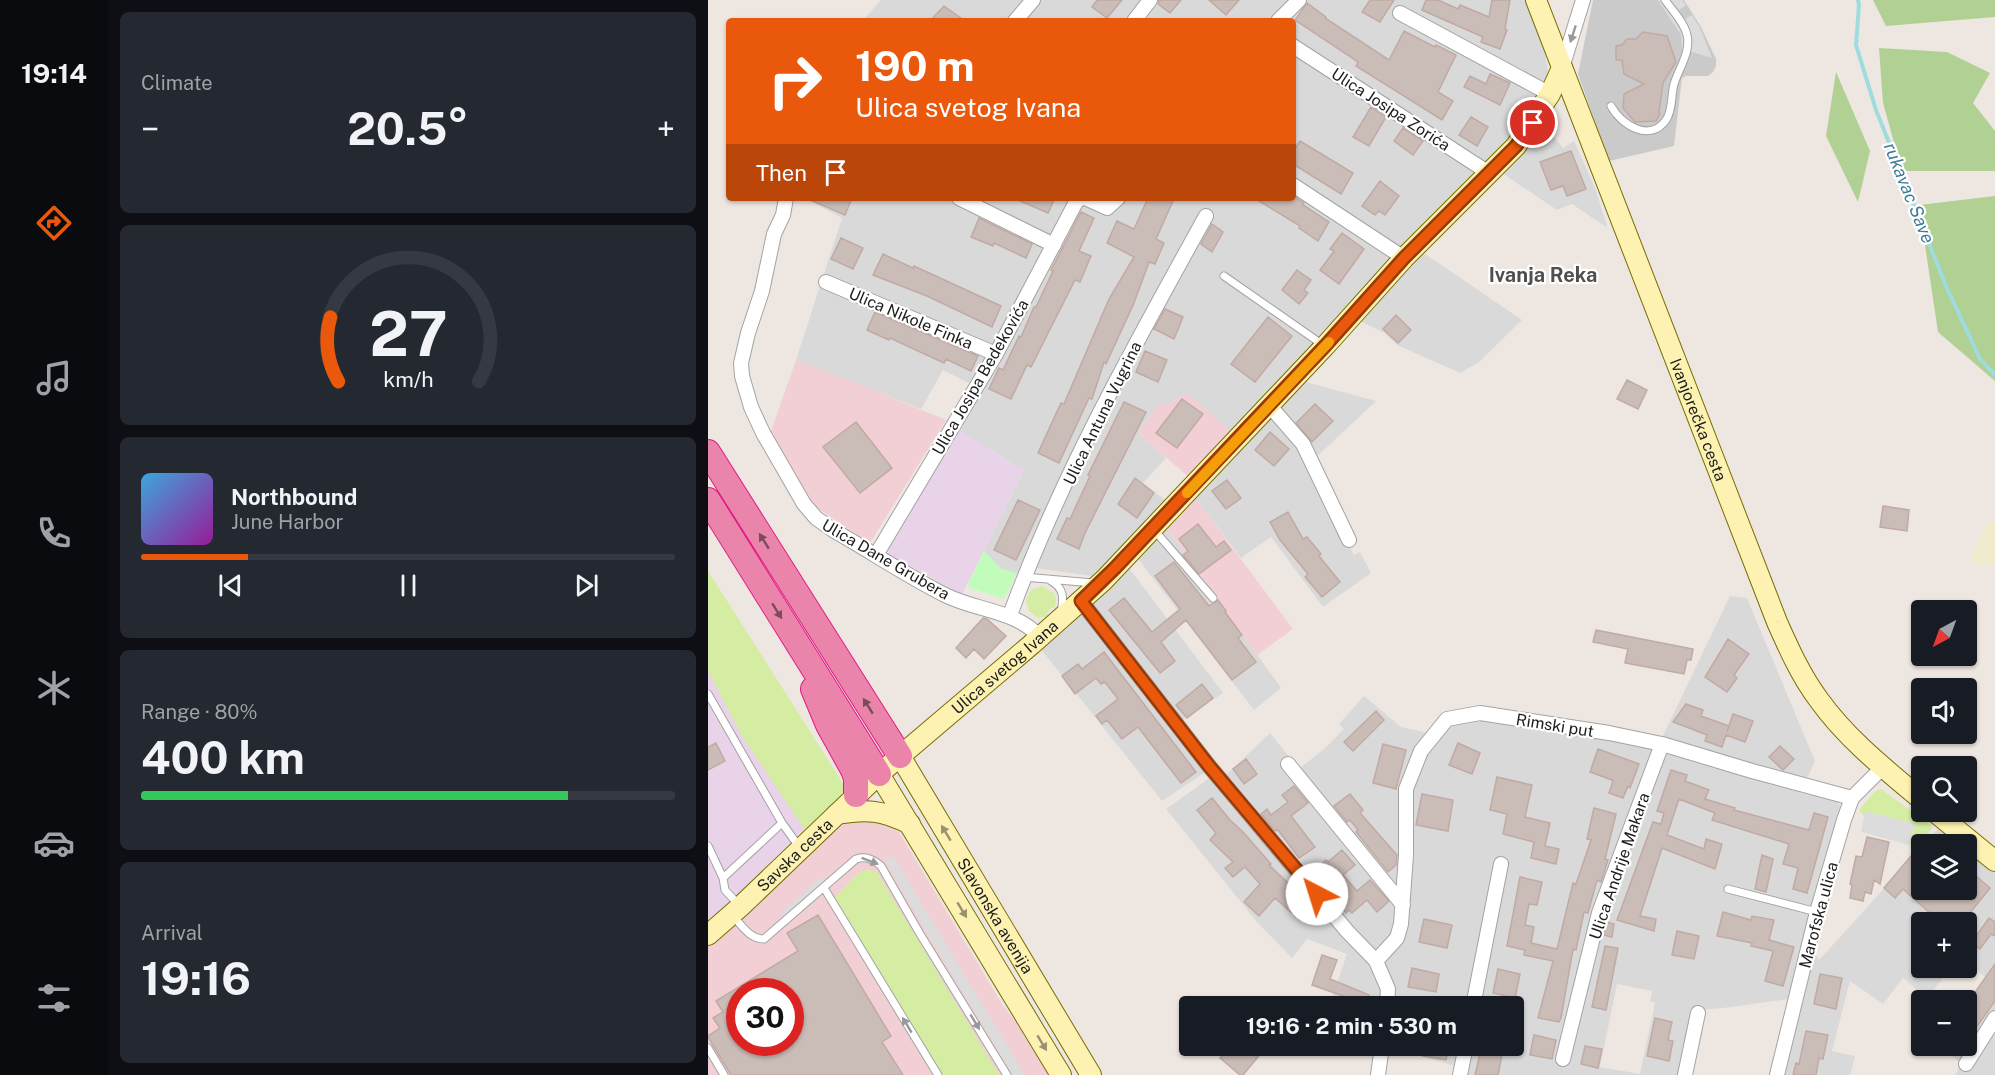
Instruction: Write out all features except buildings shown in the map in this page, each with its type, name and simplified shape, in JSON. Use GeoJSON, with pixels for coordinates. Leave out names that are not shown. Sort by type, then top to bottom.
{"type":"FeatureCollection","features":[{"type":"Feature","properties":{"kind":"highway"},"geometry":{"type":"LineString","coordinates":[[708,452],[900,756]]}},
{"type":"Feature","properties":{"kind":"highway"},"geometry":{"type":"LineString","coordinates":[[708,500],[879,774]]}},
{"type":"Feature","properties":{"kind":"highway"},"geometry":{"type":"LineString","coordinates":[[807,657],[816,700],[856,777],[856,795]]}},
{"type":"Feature","properties":{"kind":"main road","name":"Ivanjorečka cesta"},"geometry":{"type":"LineString","coordinates":[[1536,0],[1786,643],[1823,705],[1843,729],[1911,791]]}},
{"type":"Feature","properties":{"kind":"main road","name":"Ulica svetog Ivana"},"geometry":{"type":"LineString","coordinates":[[879,774],[1102,582],[1325,346],[1404,258],[1516,146],[1550,94],[1562,68]]}},
{"type":"Feature","properties":{"kind":"main road","name":"Slavonska avenija"},"geometry":{"type":"LineString","coordinates":[[900,756],[1091,1075]]}},
{"type":"Feature","properties":{"kind":"main road","name":"Slavonska avenija"},"geometry":{"type":"LineString","coordinates":[[879,774],[1061,1075]]}},
{"type":"Feature","properties":{"kind":"main road","name":"Savska cesta"},"geometry":{"type":"LineString","coordinates":[[708,935],[879,774]]}},
{"type":"Feature","properties":{"kind":"main road"},"geometry":{"type":"LineString","coordinates":[[837,814],[869,810],[881,812],[910,824]]}},
{"type":"Feature","properties":{"kind":"main road"},"geometry":{"type":"LineString","coordinates":[[1947,822],[1995,861]]}},
{"type":"Feature","properties":{"kind":"street"},"geometry":{"type":"LineString","coordinates":[[1017,18],[1032,0]]}},
{"type":"Feature","properties":{"kind":"street"},"geometry":{"type":"LineString","coordinates":[[1136,18],[1150,0]]}},
{"type":"Feature","properties":{"kind":"street"},"geometry":{"type":"LineString","coordinates":[[1281,18],[1299,0]]}},
{"type":"Feature","properties":{"kind":"street"},"geometry":{"type":"LineString","coordinates":[[1562,68],[1583,0]]}},
{"type":"Feature","properties":{"kind":"street"},"geometry":{"type":"LineString","coordinates":[[1400,13],[1550,94]]}},
{"type":"Feature","properties":{"kind":"street","name":"Ulica Josipa Zorića"},"geometry":{"type":"LineString","coordinates":[[1296,48],[1489,172]]}},
{"type":"Feature","properties":{"kind":"street"},"geometry":{"type":"LineString","coordinates":[[1296,187],[1404,258]]}},
{"type":"Feature","properties":{"kind":"street","name":"Ulica Dane Grubera"},"geometry":{"type":"LineString","coordinates":[[785,201],[783,215],[774,234],[762,291],[744,350],[742,376],[745,391],[763,433],[804,504],[816,518],[944,595],[981,609],[1010,615],[1040,637]]}},
{"type":"Feature","properties":{"kind":"street"},"geometry":{"type":"LineString","coordinates":[[965,201],[1054,245]]}},
{"type":"Feature","properties":{"kind":"street","name":"Ulica Josipa Bedekovića"},"geometry":{"type":"LineString","coordinates":[[876,555],[996,354],[1078,201]]}},
{"type":"Feature","properties":{"kind":"street","name":"Ulica Josipa Bedekovića"},"geometry":{"type":"LineString","coordinates":[[1090,201],[1107,208],[1115,201]]}},
{"type":"Feature","properties":{"kind":"street","name":"Ulica Antuna Vugrina"},"geometry":{"type":"LineString","coordinates":[[1010,615],[1024,577],[1109,393],[1206,216]]}},
{"type":"Feature","properties":{"kind":"street","name":"Ulica Nikole Finka"},"geometry":{"type":"LineString","coordinates":[[826,282],[996,354]]}},
{"type":"Feature","properties":{"kind":"street"},"geometry":{"type":"LineString","coordinates":[[1269,405],[1303,444],[1349,540]]}},
{"type":"Feature","properties":{"kind":"street"},"geometry":{"type":"LineString","coordinates":[[1081,601],[1209,766],[1347,931],[1376,961],[1388,990],[1387,996]]}},
{"type":"Feature","properties":{"kind":"street","name":"Rimski put"},"geometry":{"type":"LineString","coordinates":[[1376,961],[1397,938],[1401,924],[1406,855],[1406,789],[1421,751],[1447,719],[1480,713],[1609,733],[1662,744],[1852,798]]}},
{"type":"Feature","properties":{"kind":"street","name":"Ulica Andrije Makara"},"geometry":{"type":"LineString","coordinates":[[1563,1059],[1599,913],[1662,744]]}},
{"type":"Feature","properties":{"kind":"street"},"geometry":{"type":"LineString","coordinates":[[1288,764],[1403,905]]}},
{"type":"Feature","properties":{"kind":"street","name":"Marofska ulica"},"geometry":{"type":"LineString","coordinates":[[1776,1075],[1817,912],[1852,798],[1883,767]]}},
{"type":"Feature","properties":{"kind":"street"},"geometry":{"type":"LineString","coordinates":[[1475,996],[1501,864]]}},
{"type":"Feature","properties":{"kind":"street"},"geometry":{"type":"LineString","coordinates":[[1685,1075],[1698,1013]]}},
{"type":"Feature","properties":{"kind":"street"},"geometry":{"type":"LineString","coordinates":[[1966,1064],[1995,1018]]}},
{"type":"Feature","properties":{"kind":"street"},"geometry":{"type":"LineString","coordinates":[[1378,1075],[1381,1056]]}},
{"type":"Feature","properties":{"kind":"street"},"geometry":{"type":"LineString","coordinates":[[1460,1075],[1464,1056]]}},
{"type":"Feature","properties":{"kind":"lane"},"geometry":{"type":"LineString","coordinates":[[1611,106],[1619,119],[1636,129],[1653,129],[1660,126],[1668,117],[1673,85],[1688,48],[1688,42],[1682,24],[1665,0]]}},
{"type":"Feature","properties":{"kind":"lane"},"geometry":{"type":"LineString","coordinates":[[1224,276],[1325,346]]}},
{"type":"Feature","properties":{"kind":"lane"},"geometry":{"type":"LineString","coordinates":[[1153,529],[1213,598]]}},
{"type":"Feature","properties":{"kind":"lane"},"geometry":{"type":"LineString","coordinates":[[1024,577],[1102,582]]}},
{"type":"Feature","properties":{"kind":"lane"},"geometry":{"type":"LineString","coordinates":[[1049,579],[1060,587],[1063,593],[1059,620]]}},
{"type":"Feature","properties":{"kind":"lane"},"geometry":{"type":"LineString","coordinates":[[708,694],[782,823],[801,848]]}},
{"type":"Feature","properties":{"kind":"lane"},"geometry":{"type":"LineString","coordinates":[[723,878],[782,823]]}},
{"type":"Feature","properties":{"kind":"lane"},"geometry":{"type":"LineString","coordinates":[[708,846],[723,878],[725,890],[747,932],[755,938],[764,939],[856,859],[869,858],[881,866],[1007,1075]]}},
{"type":"Feature","properties":{"kind":"lane"},"geometry":{"type":"LineString","coordinates":[[824,888],[938,1075]]}},
{"type":"Feature","properties":{"kind":"lane"},"geometry":{"type":"LineString","coordinates":[[1728,889],[1817,912]]}},
{"type":"Feature","properties":{"kind":"lane"},"geometry":{"type":"LineString","coordinates":[[708,1048],[724,1075]]}},
{"type":"Feature","properties":{"kind":"shaded area"},"geometry":{"type":"Polygon","coordinates":[[[881,0],[1528,0],[1543,44],[1548,71],[1547,79],[1533,112],[1563,148],[1574,141],[1595,188],[1607,226],[1572,204],[1557,210],[1490,165],[1412,245],[1522,320],[1479,362],[1460,373],[1397,345],[1384,333],[1346,314],[1293,371],[1306,382],[1376,401],[1310,463],[1354,555],[1360,552],[1371,573],[1323,607],[1271,537],[1241,558],[1193,495],[1242,442],[1187,393],[1168,405],[1161,402],[1138,433],[1166,458],[1143,483],[1169,503],[1158,516],[1281,688],[1254,710],[1129,547],[1120,556],[1223,693],[1174,726],[1207,771],[1162,801],[1039,647],[1098,577],[1022,566],[1018,574],[1001,569],[984,551],[1024,470],[956,429],[981,389],[943,370],[921,409],[796,360],[842,218],[810,201],[1296,201],[1296,18],[865,18],[881,0]]]}},
{"type":"Feature","properties":{"kind":"shaded area"},"geometry":{"type":"Polygon","coordinates":[[[1593,0],[1684,0],[1701,27],[1716,59],[1716,66],[1708,76],[1682,78],[1674,146],[1609,161],[1578,74],[1593,0]]]}},
{"type":"Feature","properties":{"kind":"shaded area"},"geometry":{"type":"Polygon","coordinates":[[[1658,0],[1682,0],[1686,5],[1679,10],[1685,19],[1692,15],[1712,58],[1682,49],[1681,35],[1658,0]]]}},
{"type":"Feature","properties":{"kind":"shaded area"},"geometry":{"type":"Polygon","coordinates":[[[796,360],[881,391],[882,394],[946,420],[870,543],[813,505],[771,431],[796,360]]]}},
{"type":"Feature","properties":{"kind":"shaded area"},"geometry":{"type":"Polygon","coordinates":[[[1187,393],[1232,433],[1191,479],[1138,433],[1161,402],[1168,405],[1187,393]]]}},
{"type":"Feature","properties":{"kind":"shaded area"},"geometry":{"type":"Polygon","coordinates":[[[956,429],[1024,470],[962,595],[890,555],[886,550],[956,429]]]}},
{"type":"Feature","properties":{"kind":"shaded area"},"geometry":{"type":"Polygon","coordinates":[[[1193,495],[1293,629],[1257,655],[1165,525],[1193,495]]]}},
{"type":"Feature","properties":{"kind":"shaded area"},"geometry":{"type":"Polygon","coordinates":[[[1986,523],[1995,523],[1995,565],[1969,564],[1986,523]]]}},
{"type":"Feature","properties":{"kind":"shaded area"},"geometry":{"type":"Polygon","coordinates":[[[1730,596],[1747,598],[1815,761],[1800,793],[1836,801],[1842,807],[1804,948],[1820,959],[1911,859],[1911,900],[1977,900],[1977,855],[1995,870],[1995,1075],[1955,1075],[1961,1063],[1951,1056],[1977,1056],[1977,990],[1985,977],[1977,970],[1977,912],[1911,912],[1911,978],[1943,978],[1933,990],[1917,990],[1903,978],[1883,1004],[1850,981],[1832,1051],[1855,1056],[1850,1075],[1784,1075],[1803,997],[1723,1008],[1701,1010],[1694,1008],[1680,1075],[1465,1075],[1466,1069],[1419,1056],[1524,1056],[1524,996],[1332,996],[1347,954],[1307,939],[1292,958],[1257,922],[1166,809],[1222,769],[1227,774],[1270,733],[1299,769],[1344,729],[1339,724],[1364,696],[1401,727],[1441,736],[1454,724],[1478,718],[1657,748],[1730,596]],[[1617,984],[1600,1067],[1640,1074],[1655,1003],[1650,1001],[1652,991],[1617,984]]]}},
{"type":"Feature","properties":{"kind":"shaded area"},"geometry":{"type":"Polygon","coordinates":[[[708,623],[840,798],[785,848],[708,925],[708,623]]]}},
{"type":"Feature","properties":{"kind":"shaded area"},"geometry":{"type":"Polygon","coordinates":[[[1865,811],[1915,824],[1909,845],[1861,832],[1865,811]]]}},
{"type":"Feature","properties":{"kind":"shaded area"},"geometry":{"type":"Polygon","coordinates":[[[859,817],[891,824],[899,832],[1002,1004],[1032,1043],[1052,1075],[708,1075],[708,945],[721,931],[729,931],[842,825],[859,817]]]}},
{"type":"Feature","properties":{"kind":"shaded area"},"geometry":{"type":"Polygon","coordinates":[[[1940,827],[1949,834],[1933,834],[1940,827]]]}},
{"type":"Feature","properties":{"kind":"shaded area"},"geometry":{"type":"Polygon","coordinates":[[[893,856],[1025,1075],[1013,1075],[926,931],[885,860],[893,856]]]}},
{"type":"Feature","properties":{"kind":"shaded area"},"geometry":{"type":"Polygon","coordinates":[[[821,877],[829,886],[789,923],[781,913],[821,877]]]}},
{"type":"Feature","properties":{"kind":"green space"},"geometry":{"type":"Polygon","coordinates":[[[1873,0],[1995,0],[1995,17],[1886,26],[1873,0]]]}},
{"type":"Feature","properties":{"kind":"green space"},"geometry":{"type":"Polygon","coordinates":[[[1879,48],[1947,52],[1990,73],[1973,103],[1995,131],[1995,171],[1902,171],[1883,103],[1879,48]]]}},
{"type":"Feature","properties":{"kind":"green space"},"geometry":{"type":"Polygon","coordinates":[[[1836,72],[1870,151],[1858,202],[1826,136],[1836,72]]]}},
{"type":"Feature","properties":{"kind":"green space"},"geometry":{"type":"Polygon","coordinates":[[[1995,196],[1995,381],[1938,332],[1919,205],[1995,196]]]}},
{"type":"Feature","properties":{"kind":"green space"},"geometry":{"type":"Polygon","coordinates":[[[984,551],[1001,569],[1017,573],[1004,599],[967,587],[984,551]]]}},
{"type":"Feature","properties":{"kind":"green space"},"geometry":{"type":"Polygon","coordinates":[[[708,571],[846,788],[840,798],[805,830],[742,736],[708,671],[708,571]]]}},
{"type":"Feature","properties":{"kind":"green space"},"geometry":{"type":"Polygon","coordinates":[[[1042,586],[1054,593],[1055,608],[1052,607],[1047,613],[1048,616],[1038,618],[1029,611],[1026,600],[1031,590],[1042,586]]]}},
{"type":"Feature","properties":{"kind":"green space"},"geometry":{"type":"Polygon","coordinates":[[[1881,789],[1911,811],[1911,822],[1926,822],[1933,827],[1927,834],[1912,834],[1915,824],[1865,811],[1864,816],[1860,809],[1874,792],[1881,789]]]}},
{"type":"Feature","properties":{"kind":"green space"},"geometry":{"type":"Polygon","coordinates":[[[869,869],[877,872],[999,1075],[943,1075],[848,922],[834,913],[833,899],[858,873],[869,869]]]}},
{"type":"Feature","properties":{"kind":"waterway","name":"rukavac Save"},"geometry":{"type":"LineString","coordinates":[[1858,0],[1856,45],[1876,110],[1946,286],[1980,359],[1995,375]]}},
{"type":"Feature","properties":{"kind":"slow traffic"},"geometry":{"type":"LineString","coordinates":[[1187,493],[1329,342]]}},
{"type":"Feature","properties":{"kind":"district","name":"Ivanja Reka"},"geometry":{"type":"Point","coordinates":[1543,275]}},
{"type":"Feature","properties":{"kind":"route"},"geometry":{"type":"LineString","coordinates":[[1317,894],[1209,766],[1081,601],[1104,580],[1325,346],[1404,258],[1516,146],[1533,123]]}}]}
